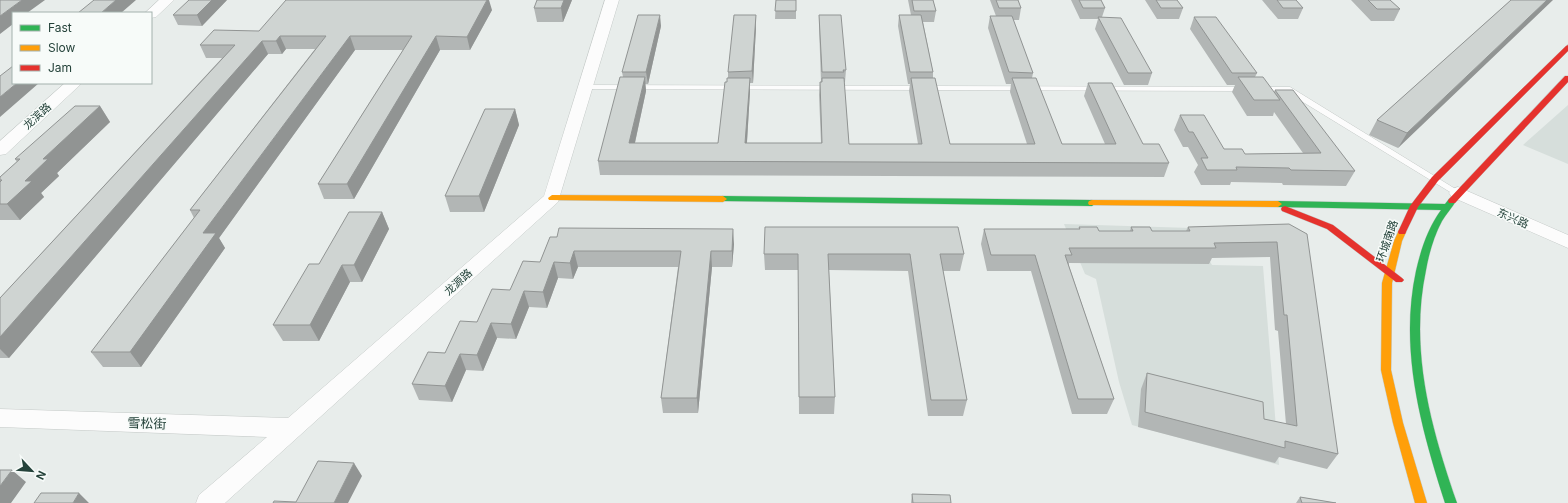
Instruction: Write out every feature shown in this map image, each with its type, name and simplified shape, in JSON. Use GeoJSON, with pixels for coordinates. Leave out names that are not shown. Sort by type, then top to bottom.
{"type":"FeatureCollection","features":[{"type":"Feature","properties":{"kind":"main road","name":"环城南路"},"geometry":{"type":"LineString","coordinates":[[1421,503],[1398,423],[1386,370],[1385,327],[1389,272],[1398,241],[1414,206],[1435,179],[1568,47]]}},
{"type":"Feature","properties":{"kind":"main road"},"geometry":{"type":"LineString","coordinates":[[1451,503],[1428,430],[1417,379],[1409,288],[1437,221],[1446,207],[1568,78]]}},
{"type":"Feature","properties":{"kind":"main road"},"geometry":{"type":"LineString","coordinates":[[552,198],[1446,207]]}},
{"type":"Feature","properties":{"kind":"main road"},"geometry":{"type":"LineString","coordinates":[[1266,204],[1302,215],[1330,227],[1409,288]]}},
{"type":"Feature","properties":{"kind":"street"},"geometry":{"type":"LineString","coordinates":[[152,13],[167,0]]}},
{"type":"Feature","properties":{"kind":"street"},"geometry":{"type":"LineString","coordinates":[[552,198],[612,0]]}},
{"type":"Feature","properties":{"kind":"street","name":"龙滨路"},"geometry":{"type":"LineString","coordinates":[[0,150],[73,84]]}},
{"type":"Feature","properties":{"kind":"street","name":"东兴路"},"geometry":{"type":"LineString","coordinates":[[1458,193],[1568,242]]}},
{"type":"Feature","properties":{"kind":"street","name":"龙源路"},"geometry":{"type":"LineString","coordinates":[[208,503],[552,198]]}},
{"type":"Feature","properties":{"kind":"street","name":"雪松街"},"geometry":{"type":"LineString","coordinates":[[0,418],[294,428]]}},
{"type":"Feature","properties":{"kind":"lane"},"geometry":{"type":"LineString","coordinates":[[585,87],[1287,89],[1458,193]]}},
{"type":"Feature","properties":{"kind":"shaded area"},"geometry":{"type":"Polygon","coordinates":[[[1568,105],[1568,164],[1523,145],[1568,105]]]}},
{"type":"Feature","properties":{"kind":"shaded area"},"geometry":{"type":"Polygon","coordinates":[[[1064,224],[1191,228],[1212,265],[1263,266],[1279,465],[1132,425],[1119,382],[1096,279],[1085,274],[1064,224]]]}},
{"type":"Feature","properties":{"kind":"building"},"geometry":{"type":"Polygon","coordinates":[[[0,0],[22,0],[0,16],[0,0]]]}},
{"type":"Feature","properties":{"kind":"building"},"geometry":{"type":"Polygon","coordinates":[[[94,0],[116,0],[102,12],[79,12],[94,0]]]}},
{"type":"Feature","properties":{"kind":"building"},"geometry":{"type":"Polygon","coordinates":[[[189,0],[212,0],[197,15],[173,15],[189,0]]]}},
{"type":"Feature","properties":{"kind":"building"},"geometry":{"type":"Polygon","coordinates":[[[286,0],[487,0],[467,37],[436,36],[347,184],[318,184],[412,36],[350,36],[203,233],[216,233],[130,352],[91,352],[200,210],[190,210],[326,36],[280,36],[276,41],[262,41],[0,337],[0,298],[235,45],[200,45],[214,30],[259,31],[286,0]]]}},
{"type":"Feature","properties":{"kind":"building"},"geometry":{"type":"Polygon","coordinates":[[[537,0],[564,0],[561,8],[534,8],[537,0]]]}},
{"type":"Feature","properties":{"kind":"building"},"geometry":{"type":"Polygon","coordinates":[[[776,0],[796,0],[796,11],[775,11],[776,0]]]}},
{"type":"Feature","properties":{"kind":"building"},"geometry":{"type":"Polygon","coordinates":[[[912,0],[933,0],[936,11],[914,11],[912,0]]]}},
{"type":"Feature","properties":{"kind":"building"},"geometry":{"type":"Polygon","coordinates":[[[996,0],[1018,0],[1021,8],[999,8],[996,0]]]}},
{"type":"Feature","properties":{"kind":"building"},"geometry":{"type":"Polygon","coordinates":[[[1079,0],[1101,0],[1105,8],[1083,8],[1079,0]]]}},
{"type":"Feature","properties":{"kind":"building"},"geometry":{"type":"Polygon","coordinates":[[[1156,0],[1177,0],[1183,8],[1161,8],[1156,0]]]}},
{"type":"Feature","properties":{"kind":"building"},"geometry":{"type":"Polygon","coordinates":[[[1277,0],[1296,0],[1303,8],[1283,8],[1277,0]]]}},
{"type":"Feature","properties":{"kind":"building"},"geometry":{"type":"Polygon","coordinates":[[[1368,0],[1390,0],[1400,9],[1377,9],[1368,0]]]}},
{"type":"Feature","properties":{"kind":"building"},"geometry":{"type":"Polygon","coordinates":[[[1511,0],[1547,0],[1407,133],[1377,120],[1511,0]]]}},
{"type":"Feature","properties":{"kind":"building"},"geometry":{"type":"Polygon","coordinates":[[[638,15],[660,15],[646,72],[622,72],[638,15]]]}},
{"type":"Feature","properties":{"kind":"building"},"geometry":{"type":"Polygon","coordinates":[[[734,15],[756,15],[752,71],[728,72],[734,15]]]}},
{"type":"Feature","properties":{"kind":"building"},"geometry":{"type":"Polygon","coordinates":[[[819,15],[841,15],[846,70],[843,70],[844,72],[822,72],[819,15]]]}},
{"type":"Feature","properties":{"kind":"building"},"geometry":{"type":"Polygon","coordinates":[[[899,15],[921,15],[933,72],[910,72],[899,15]]]}},
{"type":"Feature","properties":{"kind":"building"},"geometry":{"type":"Polygon","coordinates":[[[990,16],[1012,16],[1033,73],[1009,72],[990,16]]]}},
{"type":"Feature","properties":{"kind":"building"},"geometry":{"type":"Polygon","coordinates":[[[1098,17],[1121,18],[1152,73],[1128,73],[1098,17]]]}},
{"type":"Feature","properties":{"kind":"building"},"geometry":{"type":"Polygon","coordinates":[[[1194,17],[1216,17],[1257,73],[1232,73],[1194,17]]]}},
{"type":"Feature","properties":{"kind":"building"},"geometry":{"type":"Polygon","coordinates":[[[12,67],[12,84],[16,84],[0,97],[0,76],[12,67]]]}},
{"type":"Feature","properties":{"kind":"building"},"geometry":{"type":"Polygon","coordinates":[[[620,77],[645,77],[629,143],[718,143],[725,82],[727,82],[727,78],[750,78],[745,143],[822,143],[820,82],[822,82],[822,78],[844,78],[849,144],[922,144],[911,78],[935,78],[950,144],[1035,144],[1012,78],[1036,78],[1062,144],[1116,144],[1088,83],[1112,83],[1143,144],[1159,144],[1169,163],[598,161],[620,77]]]}},
{"type":"Feature","properties":{"kind":"building"},"geometry":{"type":"Polygon","coordinates":[[[1238,77],[1263,77],[1280,100],[1254,100],[1238,77]]]}},
{"type":"Feature","properties":{"kind":"building"},"geometry":{"type":"Polygon","coordinates":[[[1275,90],[1293,90],[1355,171],[1236,167],[1237,170],[1207,170],[1201,158],[1208,158],[1193,132],[1189,132],[1180,115],[1204,115],[1224,149],[1242,149],[1245,154],[1321,153],[1275,90]]]}},
{"type":"Feature","properties":{"kind":"building"},"geometry":{"type":"Polygon","coordinates":[[[75,106],[100,106],[43,159],[48,159],[25,181],[32,181],[7,204],[0,204],[0,182],[2,180],[0,180],[0,177],[20,159],[15,159],[75,106]]]}},
{"type":"Feature","properties":{"kind":"building"},"geometry":{"type":"Polygon","coordinates":[[[485,109],[515,109],[479,196],[445,196],[485,109]]]}},
{"type":"Feature","properties":{"kind":"building"},"geometry":{"type":"Polygon","coordinates":[[[349,212],[382,212],[354,265],[342,265],[310,325],[273,325],[309,264],[319,264],[349,212]]]}},
{"type":"Feature","properties":{"kind":"building"},"geometry":{"type":"Polygon","coordinates":[[[1289,224],[1307,234],[1338,454],[1285,441],[1285,448],[1145,412],[1147,373],[1263,402],[1264,419],[1297,426],[1287,315],[1284,315],[1277,242],[1214,243],[1216,248],[1069,248],[1072,255],[1065,255],[1114,399],[1078,399],[1035,255],[991,255],[984,229],[1080,229],[1079,227],[1097,227],[1099,231],[1133,231],[1131,227],[1150,227],[1152,231],[1190,231],[1188,227],[1289,224]]]}},
{"type":"Feature","properties":{"kind":"building"},"geometry":{"type":"Polygon","coordinates":[[[765,227],[958,227],[964,254],[940,254],[967,400],[931,400],[910,254],[828,254],[835,397],[799,397],[798,254],[764,254],[765,227]]]}},
{"type":"Feature","properties":{"kind":"building"},"geometry":{"type":"Polygon","coordinates":[[[559,228],[733,229],[732,251],[711,251],[697,398],[661,398],[681,251],[574,251],[570,263],[554,262],[543,292],[524,291],[511,324],[491,323],[477,355],[460,354],[445,386],[412,384],[428,352],[445,353],[460,321],[477,322],[492,289],[510,290],[523,261],[540,262],[550,237],[557,237],[559,228]]]}},
{"type":"Feature","properties":{"kind":"building"},"geometry":{"type":"Polygon","coordinates":[[[318,461],[354,463],[334,503],[273,503],[274,501],[296,502],[318,461]]]}},
{"type":"Feature","properties":{"kind":"building"},"geometry":{"type":"Polygon","coordinates":[[[0,470],[12,470],[0,486],[0,470]]]}},
{"type":"Feature","properties":{"kind":"building"},"geometry":{"type":"Polygon","coordinates":[[[41,493],[79,493],[73,503],[34,503],[41,493]]]}},
{"type":"Feature","properties":{"kind":"building"},"geometry":{"type":"Polygon","coordinates":[[[912,494],[950,495],[951,503],[913,503],[912,494]]]}},
{"type":"Feature","properties":{"kind":"building"},"geometry":{"type":"Polygon","coordinates":[[[1300,497],[1336,503],[1302,503],[1300,497]]]}},
{"type":"Feature","properties":{"kind":"traffic: fast"},"geometry":{"type":"LineString","coordinates":[[723,199],[1092,203]]}},
{"type":"Feature","properties":{"kind":"traffic: fast"},"geometry":{"type":"LineString","coordinates":[[1451,503],[1424,412],[1418,382],[1414,319],[1417,288],[1426,250],[1438,220],[1452,201]]}},
{"type":"Feature","properties":{"kind":"traffic: fast"},"geometry":{"type":"LineString","coordinates":[[1278,204],[1446,207]]}},
{"type":"Feature","properties":{"kind":"traffic: slow"},"geometry":{"type":"LineString","coordinates":[[552,198],[723,199]]}},
{"type":"Feature","properties":{"kind":"traffic: slow"},"geometry":{"type":"LineString","coordinates":[[1092,203],[1278,204]]}},
{"type":"Feature","properties":{"kind":"traffic: slow"},"geometry":{"type":"LineString","coordinates":[[1402,232],[1398,241],[1387,283],[1386,370],[1398,423],[1421,503]]}},
{"type":"Feature","properties":{"kind":"traffic: jam"},"geometry":{"type":"LineString","coordinates":[[1402,232],[1414,206],[1435,179],[1568,47]]}},
{"type":"Feature","properties":{"kind":"traffic: jam"},"geometry":{"type":"LineString","coordinates":[[1452,201],[1568,78]]}},
{"type":"Feature","properties":{"kind":"traffic: jam"},"geometry":{"type":"LineString","coordinates":[[1285,209],[1330,227],[1399,280]]}}]}
